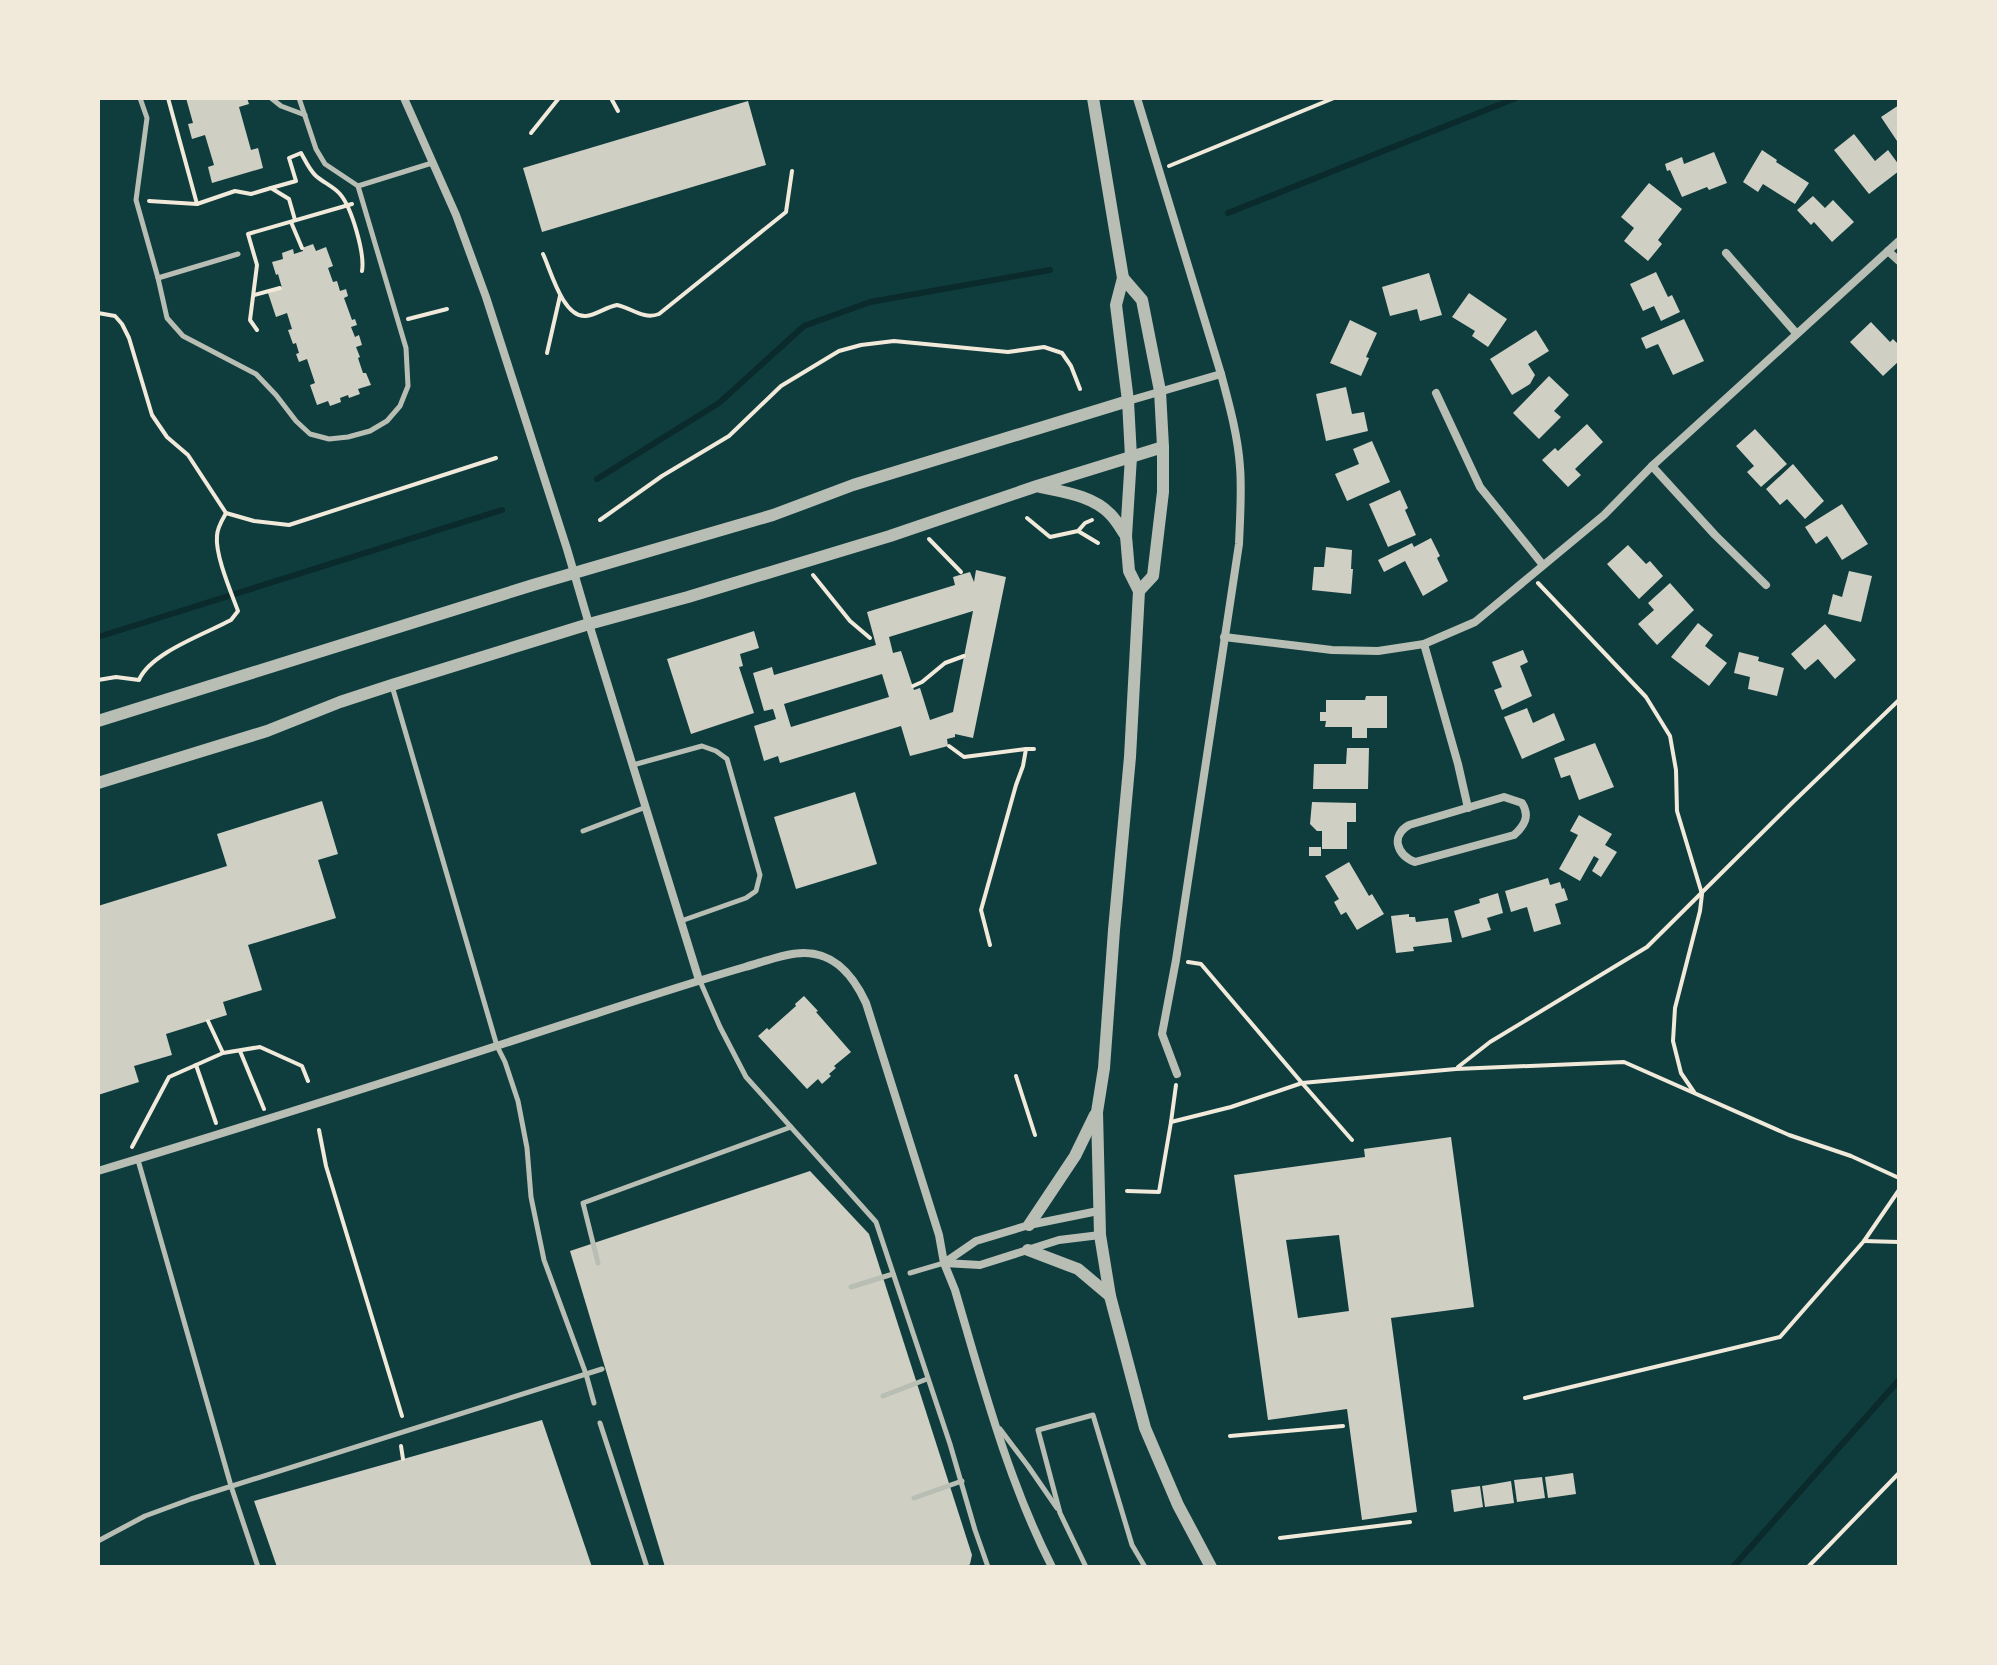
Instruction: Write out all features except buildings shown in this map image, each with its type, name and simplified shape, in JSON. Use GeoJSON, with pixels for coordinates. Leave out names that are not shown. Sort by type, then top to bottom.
{"type":"FeatureCollection","features":[{"type":"Feature","properties":{"kind":"street"},"geometry":{"type":"LineString","coordinates":[[404,98],[456,215],[486,297],[699,980]]}},
{"type":"Feature","properties":{"kind":"street"},"geometry":{"type":"LineString","coordinates":[[1093,98],[1123,278],[1116,305],[1128,401],[1131,457],[1126,536],[1129,571],[1139,591],[1130,757],[1104,1068],[1097,1112],[1098,1211],[1110,1296],[1145,1428],[1178,1505],[1211,1567]]}},
{"type":"Feature","properties":{"kind":"street"},"geometry":{"type":"LineString","coordinates":[[1137,98],[1221,374],[1234,426],[1241,480],[1239,544],[1162,1034],[1177,1074]]}},
{"type":"Feature","properties":{"kind":"street"},"geometry":{"type":"LineString","coordinates":[[1224,637],[1332,650],[1378,651],[1424,644],[1475,622],[1604,515],[1652,466],[1899,241]]}},
{"type":"Feature","properties":{"kind":"street"},"geometry":{"type":"LineString","coordinates":[[1888,251],[1899,261]]}},
{"type":"Feature","properties":{"kind":"street"},"geometry":{"type":"LineString","coordinates":[[1726,253],[1796,333]]}},
{"type":"Feature","properties":{"kind":"street"},"geometry":{"type":"LineString","coordinates":[[1123,278],[1142,300],[1160,391],[1163,447],[1163,492],[1153,576],[1139,591]]}},
{"type":"Feature","properties":{"kind":"street"},"geometry":{"type":"LineString","coordinates":[[98,721],[490,598],[773,515],[853,485],[1221,374]]}},
{"type":"Feature","properties":{"kind":"street"},"geometry":{"type":"LineString","coordinates":[[1436,393],[1480,487],[1543,565]]}},
{"type":"Feature","properties":{"kind":"street"},"geometry":{"type":"LineString","coordinates":[[98,783],[267,731],[392,685],[890,536],[1163,447]]}},
{"type":"Feature","properties":{"kind":"street"},"geometry":{"type":"LineString","coordinates":[[1652,466],[1766,585]]}},
{"type":"Feature","properties":{"kind":"street"},"geometry":{"type":"LineString","coordinates":[[1037,486],[1076,495],[1100,505],[1126,536]]}},
{"type":"Feature","properties":{"kind":"street"},"geometry":{"type":"LineString","coordinates":[[1424,644],[1468,808]]}},
{"type":"Feature","properties":{"kind":"street"},"geometry":{"type":"LineString","coordinates":[[1504,797],[1522,803],[1527,817],[1514,835],[1415,862],[1401,854],[1398,844],[1402,829],[1468,808],[1504,797]]}},
{"type":"Feature","properties":{"kind":"street"},"geometry":{"type":"LineString","coordinates":[[98,1171],[699,980],[779,957],[804,953],[826,957],[850,974],[860,989],[870,1015],[1014,1483],[1052,1567]]}},
{"type":"Feature","properties":{"kind":"street"},"geometry":{"type":"LineString","coordinates":[[1029,1225],[1075,1156],[1097,1112]]}},
{"type":"Feature","properties":{"kind":"street"},"geometry":{"type":"LineString","coordinates":[[944,1263],[976,1241],[1029,1225],[1098,1211]]}},
{"type":"Feature","properties":{"kind":"street"},"geometry":{"type":"LineString","coordinates":[[944,1263],[980,1265],[1059,1240],[1100,1235]]}},
{"type":"Feature","properties":{"kind":"street"},"geometry":{"type":"LineString","coordinates":[[1028,1250],[1078,1269],[1110,1296]]}},
{"type":"Feature","properties":{"kind":"lane"},"geometry":{"type":"LineString","coordinates":[[140,98],[147,118],[136,200],[167,318],[183,336],[256,374],[310,434],[329,439],[348,437],[370,431],[387,421],[400,406],[408,386],[406,348],[358,186],[325,164],[316,149],[299,98]]}},
{"type":"Feature","properties":{"kind":"lane"},"geometry":{"type":"LineString","coordinates":[[271,98],[281,106],[305,115]]}},
{"type":"Feature","properties":{"kind":"lane"},"geometry":{"type":"LineString","coordinates":[[358,186],[432,163]]}},
{"type":"Feature","properties":{"kind":"lane"},"geometry":{"type":"LineString","coordinates":[[158,278],[238,254]]}},
{"type":"Feature","properties":{"kind":"lane"},"geometry":{"type":"LineString","coordinates":[[392,685],[497,1046],[518,1101],[527,1148],[531,1197],[544,1260],[594,1403]]}},
{"type":"Feature","properties":{"kind":"lane"},"geometry":{"type":"LineString","coordinates":[[633,765],[702,746],[727,759],[760,875],[756,891],[746,898],[681,921]]}},
{"type":"Feature","properties":{"kind":"lane"},"geometry":{"type":"LineString","coordinates":[[583,831],[646,807]]}},
{"type":"Feature","properties":{"kind":"lane"},"geometry":{"type":"LineString","coordinates":[[699,980],[746,1077],[876,1222],[988,1567]]}},
{"type":"Feature","properties":{"kind":"lane"},"geometry":{"type":"LineString","coordinates":[[598,1263],[583,1203],[791,1127]]}},
{"type":"Feature","properties":{"kind":"lane"},"geometry":{"type":"LineString","coordinates":[[137,1159],[231,1486],[258,1567]]}},
{"type":"Feature","properties":{"kind":"lane"},"geometry":{"type":"LineString","coordinates":[[910,1273],[944,1263]]}},
{"type":"Feature","properties":{"kind":"lane"},"geometry":{"type":"LineString","coordinates":[[851,1287],[893,1274]]}},
{"type":"Feature","properties":{"kind":"lane"},"geometry":{"type":"LineString","coordinates":[[98,1541],[145,1516],[231,1486],[602,1369]]}},
{"type":"Feature","properties":{"kind":"lane"},"geometry":{"type":"LineString","coordinates":[[883,1396],[927,1379]]}},
{"type":"Feature","properties":{"kind":"lane"},"geometry":{"type":"LineString","coordinates":[[1060,1513],[1038,1430],[1093,1415],[1132,1545],[1145,1567]]}},
{"type":"Feature","properties":{"kind":"lane"},"geometry":{"type":"LineString","coordinates":[[600,1423],[647,1567]]}},
{"type":"Feature","properties":{"kind":"lane"},"geometry":{"type":"LineString","coordinates":[[996,1425],[1060,1513],[1086,1567]]}},
{"type":"Feature","properties":{"kind":"lane"},"geometry":{"type":"LineString","coordinates":[[914,1498],[962,1481]]}},
{"type":"Feature","properties":{"kind":"path"},"geometry":{"type":"LineString","coordinates":[[168,98],[197,204]]}},
{"type":"Feature","properties":{"kind":"path"},"geometry":{"type":"LineString","coordinates":[[531,133],[559,98]]}},
{"type":"Feature","properties":{"kind":"path"},"geometry":{"type":"LineString","coordinates":[[611,98],[618,111]]}},
{"type":"Feature","properties":{"kind":"path"},"geometry":{"type":"LineString","coordinates":[[1160,170],[1334,98]]}},
{"type":"Feature","properties":{"kind":"path"},"geometry":{"type":"LineString","coordinates":[[136,200],[197,204],[235,191],[251,194],[296,181],[289,158],[301,153],[315,175],[339,193],[346,205],[361,251],[362,271]]}},
{"type":"Feature","properties":{"kind":"path"},"geometry":{"type":"LineString","coordinates":[[543,254],[569,309],[583,316],[617,305],[646,316],[659,314],[786,212],[792,171]]}},
{"type":"Feature","properties":{"kind":"path"},"geometry":{"type":"LineString","coordinates":[[271,188],[289,199],[302,248]]}},
{"type":"Feature","properties":{"kind":"path"},"geometry":{"type":"LineString","coordinates":[[257,330],[250,320],[257,265],[248,234],[362,201]]}},
{"type":"Feature","properties":{"kind":"path"},"geometry":{"type":"LineString","coordinates":[[254,295],[280,288]]}},
{"type":"Feature","properties":{"kind":"path"},"geometry":{"type":"LineString","coordinates":[[547,353],[561,293]]}},
{"type":"Feature","properties":{"kind":"path"},"geometry":{"type":"LineString","coordinates":[[398,321],[447,309]]}},
{"type":"Feature","properties":{"kind":"path"},"geometry":{"type":"LineString","coordinates":[[98,313],[115,316],[122,324],[152,415],[167,437],[188,455],[226,513],[254,521],[289,525],[496,458]]}},
{"type":"Feature","properties":{"kind":"path"},"geometry":{"type":"LineString","coordinates":[[600,520],[662,476],[729,436],[781,386],[839,351],[894,341],[1008,352],[1044,347],[1062,353],[1080,389]]}},
{"type":"Feature","properties":{"kind":"path"},"geometry":{"type":"LineString","coordinates":[[98,680],[116,677],[139,680],[159,656],[231,620],[238,611],[216,538],[226,513]]}},
{"type":"Feature","properties":{"kind":"path"},"geometry":{"type":"LineString","coordinates":[[1027,518],[1050,537],[1078,531],[1092,520]]}},
{"type":"Feature","properties":{"kind":"path"},"geometry":{"type":"LineString","coordinates":[[1078,531],[1098,543]]}},
{"type":"Feature","properties":{"kind":"path"},"geometry":{"type":"LineString","coordinates":[[928,537],[961,572]]}},
{"type":"Feature","properties":{"kind":"path"},"geometry":{"type":"LineString","coordinates":[[811,573],[850,621],[870,638]]}},
{"type":"Feature","properties":{"kind":"path"},"geometry":{"type":"LineString","coordinates":[[1531,575],[1646,697],[1670,736],[1676,770],[1677,811],[1702,894],[1675,1008],[1673,1041],[1681,1073],[1701,1097],[1899,1178]]}},
{"type":"Feature","properties":{"kind":"path"},"geometry":{"type":"LineString","coordinates":[[913,686],[945,663],[964,656]]}},
{"type":"Feature","properties":{"kind":"path"},"geometry":{"type":"LineString","coordinates":[[1456,1069],[1490,1042],[1647,947],[1899,700]]}},
{"type":"Feature","properties":{"kind":"path"},"geometry":{"type":"LineString","coordinates":[[949,746],[964,757],[1034,749]]}},
{"type":"Feature","properties":{"kind":"path"},"geometry":{"type":"LineString","coordinates":[[990,945],[981,910],[1026,749]]}},
{"type":"Feature","properties":{"kind":"path"},"geometry":{"type":"LineString","coordinates":[[1176,960],[1201,964],[1352,1140]]}},
{"type":"Feature","properties":{"kind":"path"},"geometry":{"type":"LineString","coordinates":[[208,1021],[223,1053]]}},
{"type":"Feature","properties":{"kind":"path"},"geometry":{"type":"LineString","coordinates":[[123,1163],[169,1077],[223,1053],[260,1047],[302,1066],[308,1081]]}},
{"type":"Feature","properties":{"kind":"path"},"geometry":{"type":"LineString","coordinates":[[239,1051],[268,1119]]}},
{"type":"Feature","properties":{"kind":"path"},"geometry":{"type":"LineString","coordinates":[[1171,1122],[1231,1107],[1302,1083],[1456,1069],[1624,1062],[1695,1092]]}},
{"type":"Feature","properties":{"kind":"path"},"geometry":{"type":"LineString","coordinates":[[196,1065],[219,1134]]}},
{"type":"Feature","properties":{"kind":"path"},"geometry":{"type":"LineString","coordinates":[[1127,1191],[1159,1192],[1177,1074]]}},
{"type":"Feature","properties":{"kind":"path"},"geometry":{"type":"LineString","coordinates":[[1016,1076],[1035,1135]]}},
{"type":"Feature","properties":{"kind":"path"},"geometry":{"type":"LineString","coordinates":[[319,1130],[326,1166],[402,1416]]}},
{"type":"Feature","properties":{"kind":"path"},"geometry":{"type":"LineString","coordinates":[[1525,1398],[1780,1337],[1864,1241],[1899,1190]]}},
{"type":"Feature","properties":{"kind":"path"},"geometry":{"type":"LineString","coordinates":[[1864,1241],[1899,1242]]}},
{"type":"Feature","properties":{"kind":"path"},"geometry":{"type":"LineString","coordinates":[[1230,1436],[1343,1426]]}},
{"type":"Feature","properties":{"kind":"path"},"geometry":{"type":"LineString","coordinates":[[401,1442],[403,1459]]}},
{"type":"Feature","properties":{"kind":"path"},"geometry":{"type":"LineString","coordinates":[[1808,1567],[1899,1473]]}},
{"type":"Feature","properties":{"kind":"path"},"geometry":{"type":"LineString","coordinates":[[1280,1538],[1410,1522]]}},
{"type":"Feature","properties":{"kind":"waterway"},"geometry":{"type":"LineString","coordinates":[[1228,213],[1516,98]]}},
{"type":"Feature","properties":{"kind":"waterway"},"geometry":{"type":"LineString","coordinates":[[597,479],[719,403],[804,326],[870,302],[1050,270]]}},
{"type":"Feature","properties":{"kind":"waterway"},"geometry":{"type":"LineString","coordinates":[[98,637],[502,510]]}},
{"type":"Feature","properties":{"kind":"waterway"},"geometry":{"type":"LineString","coordinates":[[1733,1567],[1899,1380]]}}]}
